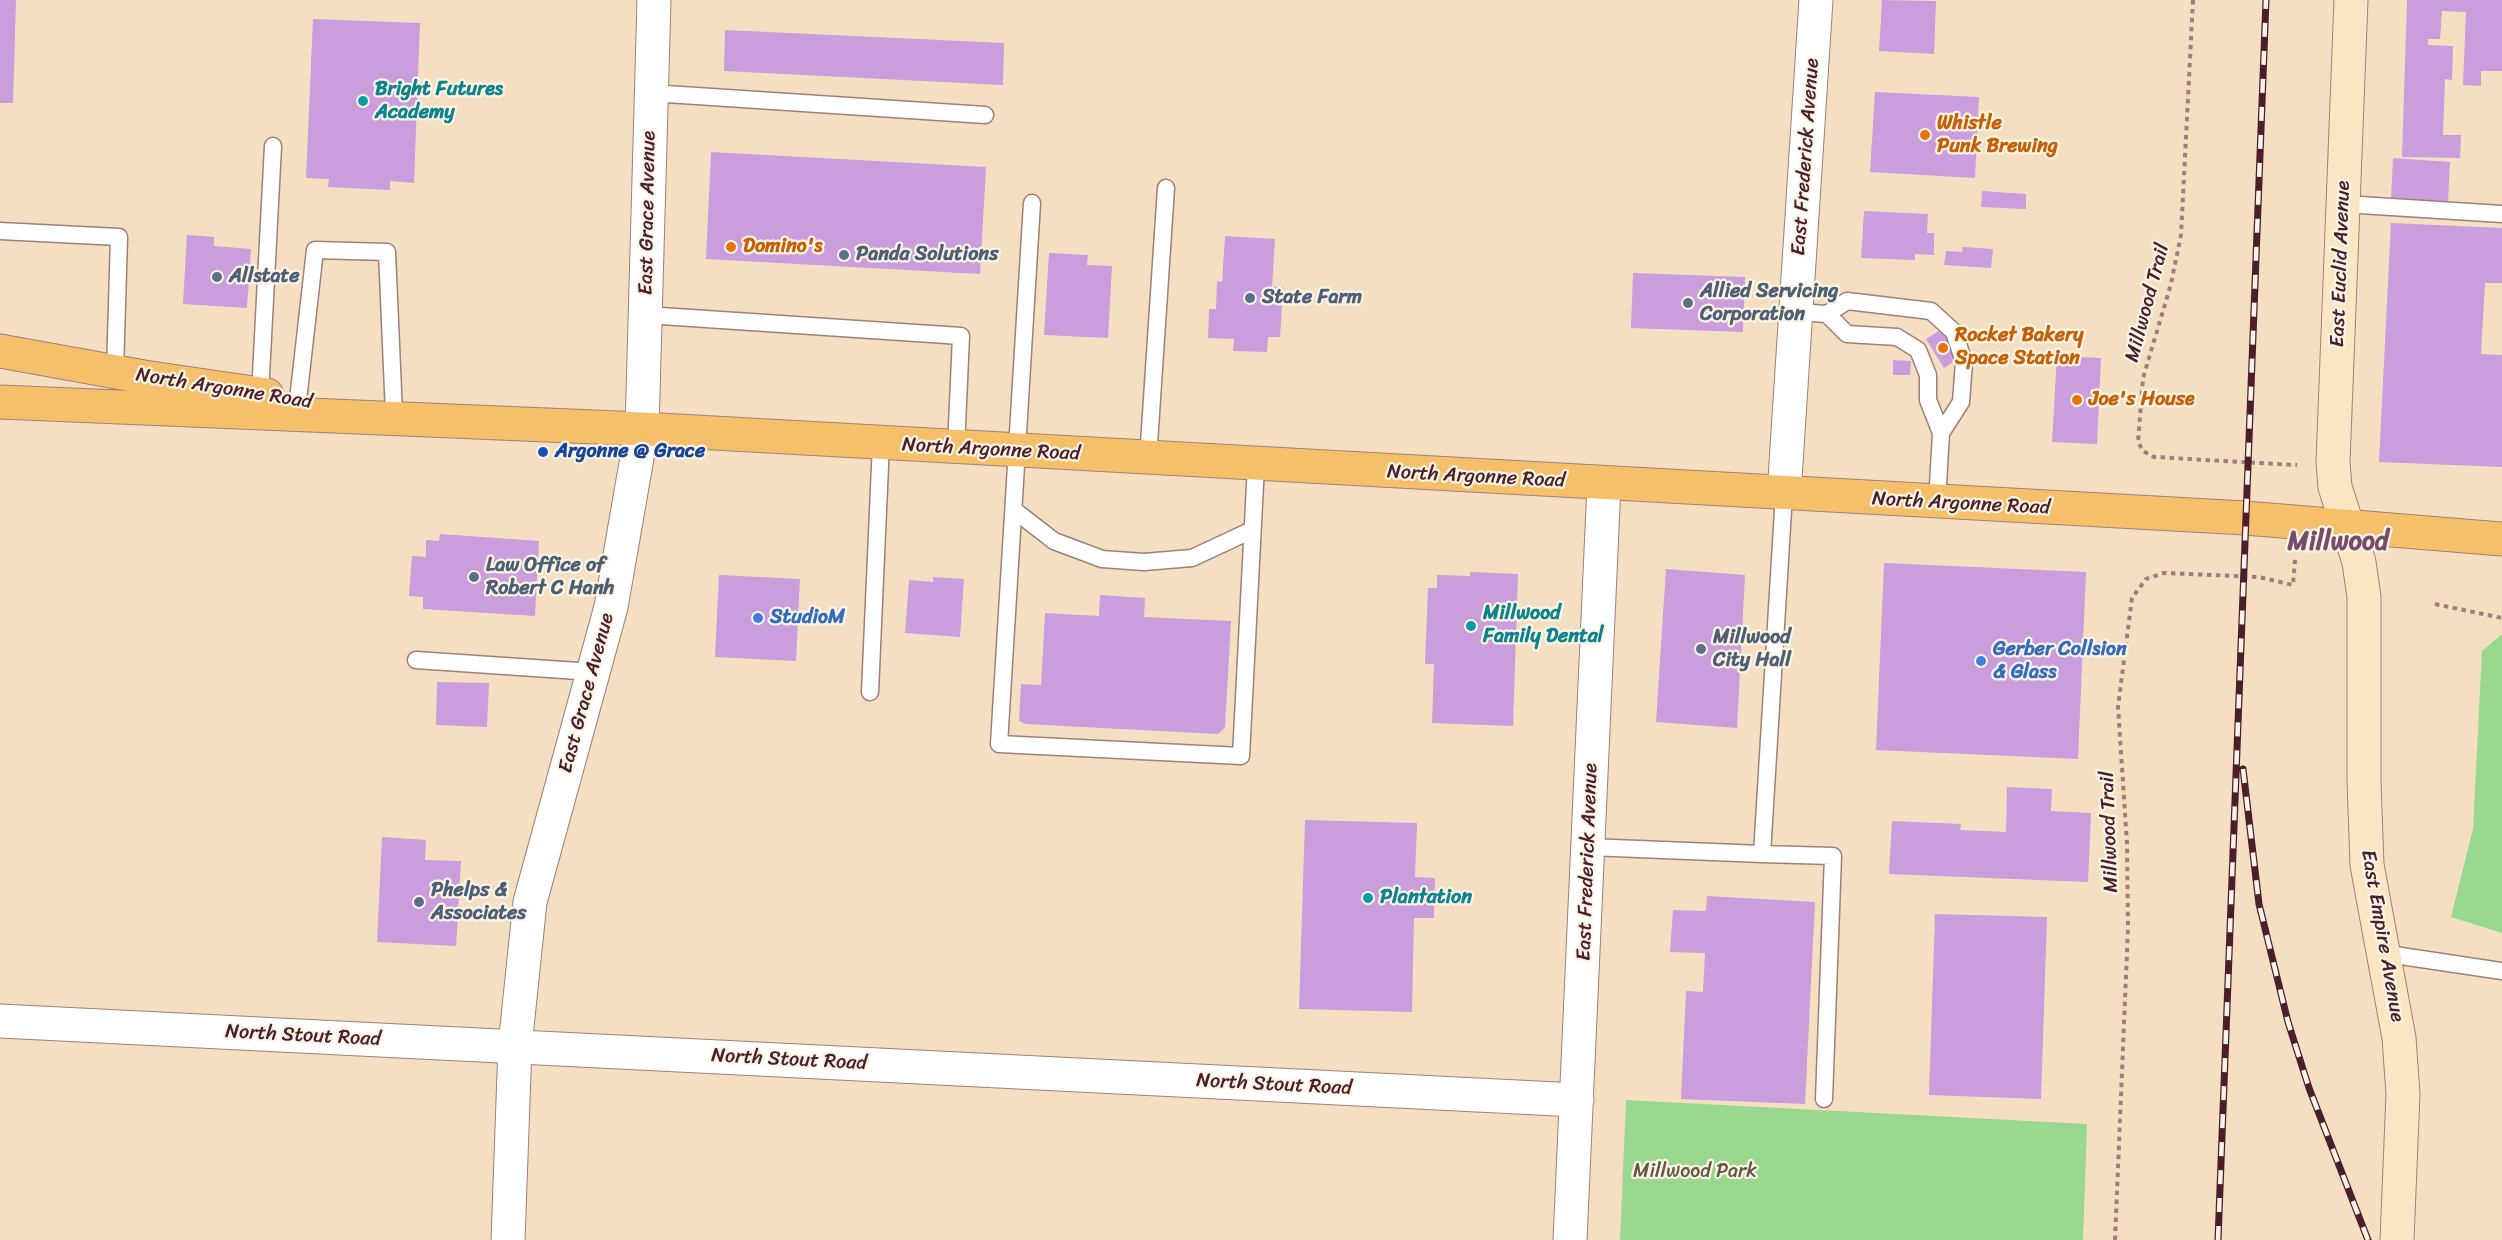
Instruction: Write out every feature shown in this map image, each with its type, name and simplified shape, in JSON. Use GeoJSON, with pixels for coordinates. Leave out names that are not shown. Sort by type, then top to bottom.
{"type":"FeatureCollection","features":[{"type":"Feature","properties":{"kind":"main road","name":"North Argonne Road"},"geometry":{"type":"LineString","coordinates":[[0,351],[115,372],[449,422]]}},
{"type":"Feature","properties":{"kind":"main road","name":"North Argonne Road"},"geometry":{"type":"LineString","coordinates":[[0,402],[642,429],[1604,485],[2245,518],[2502,539]]}},
{"type":"Feature","properties":{"kind":"street","name":"East Grace Avenue"},"geometry":{"type":"LineString","coordinates":[[508,1240],[515,1046],[530,902],[611,607],[642,429],[654,0]]}},
{"type":"Feature","properties":{"kind":"street","name":"East Frederick Avenue"},"geometry":{"type":"LineString","coordinates":[[1784,494],[1811,313],[1816,0]]}},
{"type":"Feature","properties":{"kind":"street","name":"East Euclid Avenue"},"geometry":{"type":"LineString","coordinates":[[2347,526],[2335,487],[2333,462],[2351,0]]}},
{"type":"Feature","properties":{"kind":"street","name":"East Frederick Avenue"},"geometry":{"type":"LineString","coordinates":[[1570,1240],[1604,485]]}},
{"type":"Feature","properties":{"kind":"street","name":"East Empire Avenue"},"geometry":{"type":"LineString","coordinates":[[2347,526],[2361,570],[2364,597],[2365,831],[2372,902],[2399,1038],[2403,1094],[2397,1240]]}},
{"type":"Feature","properties":{"kind":"street","name":"North Stout Road"},"geometry":{"type":"LineString","coordinates":[[0,1021],[1577,1101]]}},
{"type":"Feature","properties":{"kind":"lane"},"geometry":{"type":"LineString","coordinates":[[651,93],[984,115]]}},
{"type":"Feature","properties":{"kind":"lane"},"geometry":{"type":"LineString","coordinates":[[260,394],[273,146]]}},
{"type":"Feature","properties":{"kind":"lane"},"geometry":{"type":"LineString","coordinates":[[1148,459],[1166,188]]}},
{"type":"Feature","properties":{"kind":"lane"},"geometry":{"type":"LineString","coordinates":[[1032,203],[999,744],[1241,756],[1256,465]]}},
{"type":"Feature","properties":{"kind":"lane"},"geometry":{"type":"LineString","coordinates":[[2344,204],[2502,214]]}},
{"type":"Feature","properties":{"kind":"lane"},"geometry":{"type":"LineString","coordinates":[[0,231],[119,237],[115,372]]}},
{"type":"Feature","properties":{"kind":"lane"},"geometry":{"type":"LineString","coordinates":[[298,400],[315,250],[387,252],[394,414]]}},
{"type":"Feature","properties":{"kind":"lane"},"geometry":{"type":"LineString","coordinates":[[1811,313],[1847,301],[1931,311],[1954,332],[1964,362],[1961,402],[1941,433]]}},
{"type":"Feature","properties":{"kind":"lane"},"geometry":{"type":"LineString","coordinates":[[1811,313],[1846,334],[1897,336],[1917,350],[1928,375],[1928,400],[1941,433],[1937,502]]}},
{"type":"Feature","properties":{"kind":"lane"},"geometry":{"type":"LineString","coordinates":[[646,315],[961,336],[956,448]]}},
{"type":"Feature","properties":{"kind":"lane"},"geometry":{"type":"LineString","coordinates":[[870,692],[881,443]]}},
{"type":"Feature","properties":{"kind":"lane"},"geometry":{"type":"LineString","coordinates":[[1762,854],[1784,494]]}},
{"type":"Feature","properties":{"kind":"lane"},"geometry":{"type":"LineString","coordinates":[[1014,510],[1053,541],[1102,559],[1144,562],[1192,558],[1252,530]]}},
{"type":"Feature","properties":{"kind":"lane"},"geometry":{"type":"LineString","coordinates":[[416,660],[593,672]]}},
{"type":"Feature","properties":{"kind":"lane"},"geometry":{"type":"LineString","coordinates":[[1589,847],[1833,856],[1824,1099]]}},
{"type":"Feature","properties":{"kind":"lane"},"geometry":{"type":"LineString","coordinates":[[2381,953],[2502,971]]}},
{"type":"Feature","properties":{"kind":"path","name":"Millwood Trail"},"geometry":{"type":"LineString","coordinates":[[2193,0],[2181,235],[2171,284],[2146,361],[2138,442],[2142,451],[2154,457],[2302,465]]}},
{"type":"Feature","properties":{"kind":"path","name":"Millwood Trail"},"geometry":{"type":"LineString","coordinates":[[2115,1240],[2128,917],[2127,843],[2118,707],[2132,598],[2146,579],[2164,573],[2259,577],[2293,585]]}},
{"type":"Feature","properties":{"kind":"path"},"geometry":{"type":"LineString","coordinates":[[2435,604],[2502,618]]}},
{"type":"Feature","properties":{"kind":"green space"},"geometry":{"type":"Polygon","coordinates":[[[2502,634],[2502,933],[2451,917],[2473,829],[2482,651],[2502,634]]]}},
{"type":"Feature","properties":{"kind":"green space","name":"Millwood Park"},"geometry":{"type":"Polygon","coordinates":[[[1626,1100],[2087,1124],[2083,1240],[1620,1240],[1626,1100]]]}},
{"type":"Feature","properties":{"kind":"building"},"geometry":{"type":"Polygon","coordinates":[[[0,0],[16,0],[13,103],[0,103],[0,0]]]}},
{"type":"Feature","properties":{"kind":"building"},"geometry":{"type":"Polygon","coordinates":[[[1882,0],[1936,1],[1934,54],[1879,51],[1882,0]]]}},
{"type":"Feature","properties":{"kind":"building"},"geometry":{"type":"Polygon","coordinates":[[[2407,0],[2502,0],[2502,71],[2481,71],[2481,86],[2463,85],[2466,12],[2442,11],[2440,39],[2428,39],[2428,45],[2453,46],[2452,80],[2445,79],[2443,135],[2461,135],[2460,158],[2402,157],[2407,0]]]}},
{"type":"Feature","properties":{"kind":"building","name":"Bright Futures Academy"},"geometry":{"type":"Polygon","coordinates":[[[313,19],[420,23],[414,183],[390,181],[390,190],[328,187],[329,179],[306,178],[313,19]]]}},
{"type":"Feature","properties":{"kind":"building"},"geometry":{"type":"Polygon","coordinates":[[[725,30],[1004,43],[1003,85],[724,71],[725,30]]]}},
{"type":"Feature","properties":{"kind":"building","name":"Whistle Punk Brewing"},"geometry":{"type":"Polygon","coordinates":[[[1875,92],[1979,97],[1975,178],[1870,172],[1875,92]]]}},
{"type":"Feature","properties":{"kind":"building"},"geometry":{"type":"Polygon","coordinates":[[[711,152],[986,167],[980,274],[706,259],[711,152]]]}},
{"type":"Feature","properties":{"kind":"building"},"geometry":{"type":"Polygon","coordinates":[[[2393,158],[2450,162],[2448,202],[2391,199],[2393,158]]]}},
{"type":"Feature","properties":{"kind":"building"},"geometry":{"type":"Polygon","coordinates":[[[1982,191],[2026,194],[2026,209],[1981,207],[1982,191]]]}},
{"type":"Feature","properties":{"kind":"building"},"geometry":{"type":"Polygon","coordinates":[[[1864,211],[1928,214],[1927,233],[1934,233],[1934,255],[1915,254],[1915,260],[1861,258],[1864,211]]]}},
{"type":"Feature","properties":{"kind":"building"},"geometry":{"type":"Polygon","coordinates":[[[2391,223],[2502,228],[2502,283],[2485,283],[2481,354],[2502,355],[2502,467],[2379,462],[2391,223]]]}},
{"type":"Feature","properties":{"kind":"building","name":"Allstate"},"geometry":{"type":"Polygon","coordinates":[[[187,235],[214,237],[214,246],[251,249],[247,308],[183,304],[187,235]]]}},
{"type":"Feature","properties":{"kind":"building","name":"State Farm"},"geometry":{"type":"Polygon","coordinates":[[[1225,236],[1275,239],[1272,287],[1283,287],[1280,337],[1268,337],[1267,352],[1233,351],[1234,339],[1208,338],[1209,309],[1216,309],[1217,281],[1222,282],[1225,236]]]}},
{"type":"Feature","properties":{"kind":"building"},"geometry":{"type":"Polygon","coordinates":[[[1963,247],[1993,249],[1991,268],[1944,265],[1946,251],[1962,252],[1963,247]]]}},
{"type":"Feature","properties":{"kind":"building"},"geometry":{"type":"Polygon","coordinates":[[[1049,253],[1088,255],[1087,265],[1112,266],[1108,338],[1044,335],[1049,253]]]}},
{"type":"Feature","properties":{"kind":"building","name":"Allied Servicing Corporation"},"geometry":{"type":"Polygon","coordinates":[[[1633,273],[1745,277],[1743,332],[1631,328],[1633,273]]]}},
{"type":"Feature","properties":{"kind":"building","name":"Rocket Bakery Space Station"},"geometry":{"type":"Polygon","coordinates":[[[1942,329],[1960,358],[1944,368],[1926,339],[1942,329]]]}},
{"type":"Feature","properties":{"kind":"building","name":"Joe's House"},"geometry":{"type":"Polygon","coordinates":[[[2057,356],[2101,358],[2097,444],[2052,442],[2057,356]]]}},
{"type":"Feature","properties":{"kind":"building"},"geometry":{"type":"Polygon","coordinates":[[[1893,360],[1911,361],[1910,375],[1893,375],[1893,360]]]}},
{"type":"Feature","properties":{"kind":"building","name":"Law Office of Robert C Hanh"},"geometry":{"type":"Polygon","coordinates":[[[440,534],[539,541],[535,616],[423,609],[423,597],[409,596],[412,556],[426,557],[426,540],[439,541],[440,534]]]}},
{"type":"Feature","properties":{"kind":"building","name":"Gerber Collsion & Glass"},"geometry":{"type":"Polygon","coordinates":[[[1884,563],[2086,572],[2078,759],[1876,750],[1884,563]]]}},
{"type":"Feature","properties":{"kind":"building","name":"Millwood City Hall"},"geometry":{"type":"Polygon","coordinates":[[[1666,569],[1745,575],[1737,728],[1656,722],[1666,569]]]}},
{"type":"Feature","properties":{"kind":"building","name":"Millwood Family Dental"},"geometry":{"type":"Polygon","coordinates":[[[1470,572],[1518,574],[1513,726],[1432,723],[1434,664],[1425,664],[1428,588],[1437,588],[1437,575],[1470,576],[1470,572]]]}},
{"type":"Feature","properties":{"kind":"building","name":"StudioM"},"geometry":{"type":"Polygon","coordinates":[[[719,575],[800,579],[796,661],[715,657],[719,575]]]}},
{"type":"Feature","properties":{"kind":"building"},"geometry":{"type":"Polygon","coordinates":[[[933,577],[964,579],[960,637],[905,633],[909,580],[933,582],[933,577]]]}},
{"type":"Feature","properties":{"kind":"building"},"geometry":{"type":"Polygon","coordinates":[[[1100,595],[1145,598],[1144,617],[1231,621],[1225,727],[1218,734],[1025,724],[1019,721],[1021,684],[1041,685],[1045,613],[1099,616],[1100,595]]]}},
{"type":"Feature","properties":{"kind":"building"},"geometry":{"type":"Polygon","coordinates":[[[437,682],[489,683],[487,727],[436,725],[437,682]]]}},
{"type":"Feature","properties":{"kind":"building"},"geometry":{"type":"Polygon","coordinates":[[[2007,787],[2052,789],[2051,811],[2091,813],[2088,882],[1889,874],[1892,821],[1961,824],[1960,830],[2006,832],[2007,787]]]}},
{"type":"Feature","properties":{"kind":"building","name":"Plantation"},"geometry":{"type":"Polygon","coordinates":[[[1305,820],[1417,823],[1415,877],[1435,878],[1434,918],[1414,918],[1412,1012],[1299,1009],[1305,820]]]}},
{"type":"Feature","properties":{"kind":"building","name":"Phelps & Associates"},"geometry":{"type":"Polygon","coordinates":[[[382,837],[426,840],[425,860],[461,861],[456,946],[377,942],[382,837]]]}},
{"type":"Feature","properties":{"kind":"building"},"geometry":{"type":"Polygon","coordinates":[[[1707,896],[1815,902],[1805,1104],[1681,1099],[1686,991],[1703,992],[1705,953],[1670,952],[1673,910],[1706,911],[1707,896]]]}},
{"type":"Feature","properties":{"kind":"building"},"geometry":{"type":"Polygon","coordinates":[[[1935,914],[2047,917],[2041,1099],[1929,1095],[1935,914]]]}},
{"type":"Feature","properties":{"kind":"railway"},"geometry":{"type":"LineString","coordinates":[[2218,1240],[2266,0]]}},
{"type":"Feature","properties":{"kind":"railway"},"geometry":{"type":"LineString","coordinates":[[2243,769],[2259,904],[2288,1022],[2309,1088],[2368,1240]]}},
{"type":"Feature","properties":{"kind":"place","name":"Bright Futures Academy"},"geometry":{"type":"Point","coordinates":[363,101]}},
{"type":"Feature","properties":{"kind":"place","name":"Whistle Punk Brewing"},"geometry":{"type":"Point","coordinates":[1925,135]}},
{"type":"Feature","properties":{"kind":"place","name":"Domino's"},"geometry":{"type":"Point","coordinates":[731,247]}},
{"type":"Feature","properties":{"kind":"place","name":"Panda Solutions"},"geometry":{"type":"Point","coordinates":[844,255]}},
{"type":"Feature","properties":{"kind":"place","name":"Allstate"},"geometry":{"type":"Point","coordinates":[217,277]}},
{"type":"Feature","properties":{"kind":"place","name":"State Farm"},"geometry":{"type":"Point","coordinates":[1250,298]}},
{"type":"Feature","properties":{"kind":"place","name":"Allied Servicing Corporation"},"geometry":{"type":"Point","coordinates":[1688,303]}},
{"type":"Feature","properties":{"kind":"place","name":"Rocket Bakery Space Station"},"geometry":{"type":"Point","coordinates":[1943,348]}},
{"type":"Feature","properties":{"kind":"place","name":"Joe's House"},"geometry":{"type":"Point","coordinates":[2077,400]}},
{"type":"Feature","properties":{"kind":"place","name":"Argonne @ Grace"},"geometry":{"type":"Point","coordinates":[543,452]}},
{"type":"Feature","properties":{"kind":"place","name":"Law Office of Robert C Hanh"},"geometry":{"type":"Point","coordinates":[474,577]}},
{"type":"Feature","properties":{"kind":"place","name":"StudioM"},"geometry":{"type":"Point","coordinates":[758,618]}},
{"type":"Feature","properties":{"kind":"place","name":"Millwood Family Dental"},"geometry":{"type":"Point","coordinates":[1471,626]}},
{"type":"Feature","properties":{"kind":"place","name":"Millwood City Hall"},"geometry":{"type":"Point","coordinates":[1701,649]}},
{"type":"Feature","properties":{"kind":"place","name":"Gerber Collsion & Glass"},"geometry":{"type":"Point","coordinates":[1981,661]}},
{"type":"Feature","properties":{"kind":"place","name":"Plantation"},"geometry":{"type":"Point","coordinates":[1368,898]}},
{"type":"Feature","properties":{"kind":"place","name":"Phelps & Associates"},"geometry":{"type":"Point","coordinates":[419,902]}},
{"type":"Feature","properties":{"kind":"district","name":"Millwood"},"geometry":{"type":"Point","coordinates":[2338,542]}}]}
